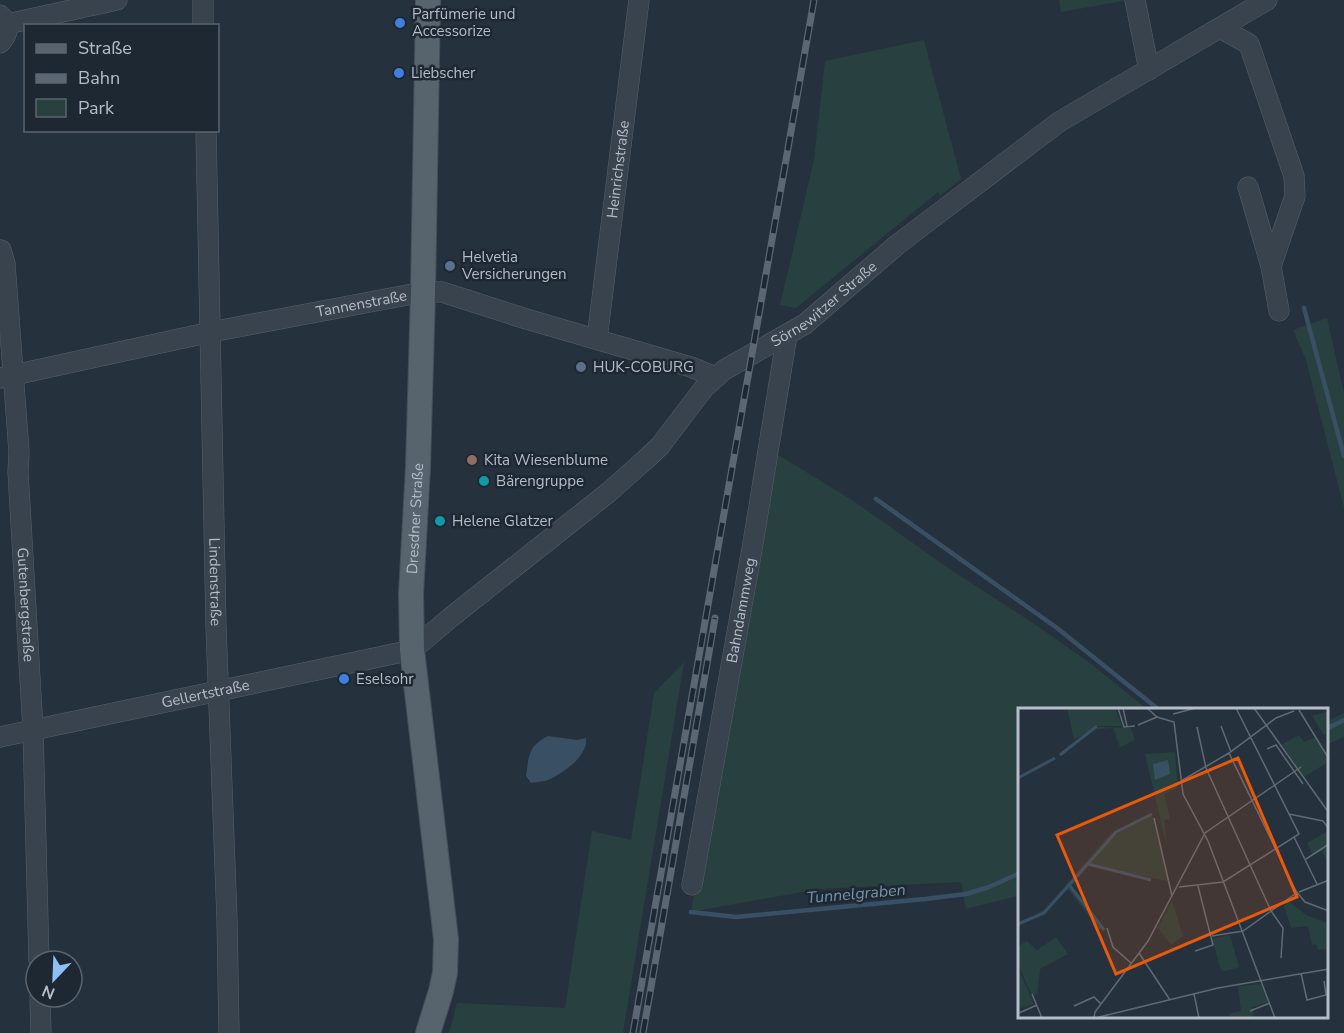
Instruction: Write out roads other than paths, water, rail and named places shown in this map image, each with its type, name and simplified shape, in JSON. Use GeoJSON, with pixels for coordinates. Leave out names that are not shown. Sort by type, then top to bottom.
{"type":"FeatureCollection","features":[{"type":"Feature","properties":{"kind":"main road","name":"Dresdner Straße"},"geometry":{"type":"LineString","coordinates":[[428,0],[423,292],[411,594],[412,650],[446,939],[445,973],[428,1033]]}},
{"type":"Feature","properties":{"kind":"street"},"geometry":{"type":"LineString","coordinates":[[0,43],[8,31],[3,20],[117,0]]}},
{"type":"Feature","properties":{"kind":"street"},"geometry":{"type":"LineString","coordinates":[[203,0],[203,24]]}},
{"type":"Feature","properties":{"kind":"street","name":"Heinrichstraße"},"geometry":{"type":"LineString","coordinates":[[597,339],[639,0]]}},
{"type":"Feature","properties":{"kind":"street"},"geometry":{"type":"LineString","coordinates":[[1135,0],[1149,70]]}},
{"type":"Feature","properties":{"kind":"street","name":"Sörnewitzer Straße"},"geometry":{"type":"LineString","coordinates":[[412,650],[609,492],[645,460],[660,446],[715,377],[735,362],[805,324],[898,244],[1059,122],[1267,0]]}},
{"type":"Feature","properties":{"kind":"street"},"geometry":{"type":"LineString","coordinates":[[1220,28],[1249,44],[1294,176],[1295,196],[1271,266]]}},
{"type":"Feature","properties":{"kind":"street","name":"Lindenstraße"},"geometry":{"type":"LineString","coordinates":[[206,132],[216,626],[229,1033]]}},
{"type":"Feature","properties":{"kind":"street"},"geometry":{"type":"LineString","coordinates":[[1248,187],[1271,266],[1279,311]]}},
{"type":"Feature","properties":{"kind":"street","name":"Gutenbergstraße"},"geometry":{"type":"LineString","coordinates":[[0,250],[5,264],[7,376],[19,452],[18,472],[33,730],[39,949]]}},
{"type":"Feature","properties":{"kind":"street","name":"Tannenstraße"},"geometry":{"type":"LineString","coordinates":[[7,376],[423,292],[442,292],[691,367],[715,377]]}},
{"type":"Feature","properties":{"kind":"street","name":"Bahndammweg"},"geometry":{"type":"LineString","coordinates":[[692,885],[753,543],[787,335]]}},
{"type":"Feature","properties":{"kind":"street","name":"Gellertstraße"},"geometry":{"type":"LineString","coordinates":[[0,737],[412,650]]}},
{"type":"Feature","properties":{"kind":"street"},"geometry":{"type":"LineString","coordinates":[[40,1009],[41,1033]]}},
{"type":"Feature","properties":{"kind":"water"},"geometry":{"type":"Polygon","coordinates":[[[548,736],[577,740],[586,738],[586,745],[578,758],[558,775],[545,781],[531,783],[526,776],[531,752],[541,740],[548,736]]]}},
{"type":"Feature","properties":{"kind":"waterway"},"geometry":{"type":"LineString","coordinates":[[1304,308],[1344,456]]}},
{"type":"Feature","properties":{"kind":"waterway"},"geometry":{"type":"LineString","coordinates":[[876,499],[1057,628],[1157,708]]}},
{"type":"Feature","properties":{"kind":"waterway"},"geometry":{"type":"LineString","coordinates":[[1329,728],[1344,720]]}},
{"type":"Feature","properties":{"kind":"waterway","name":"Tunnelgraben"},"geometry":{"type":"LineString","coordinates":[[691,912],[736,917],[925,899],[966,894],[1018,874]]}},
{"type":"Feature","properties":{"kind":"railway"},"geometry":{"type":"LineString","coordinates":[[633,1033],[814,0]]}},
{"type":"Feature","properties":{"kind":"railway"},"geometry":{"type":"LineString","coordinates":[[643,1033],[715,618]]}},
{"type":"Feature","properties":{"kind":"place","name":"Parfümerie und Accessorize"},"geometry":{"type":"Point","coordinates":[400,23]}},
{"type":"Feature","properties":{"kind":"place","name":"Liebscher"},"geometry":{"type":"Point","coordinates":[399,73]}},
{"type":"Feature","properties":{"kind":"place","name":"Helvetia Versicherungen"},"geometry":{"type":"Point","coordinates":[450,266]}},
{"type":"Feature","properties":{"kind":"place","name":"HUK-COBURG"},"geometry":{"type":"Point","coordinates":[581,367]}},
{"type":"Feature","properties":{"kind":"place","name":"Kita Wiesenblume"},"geometry":{"type":"Point","coordinates":[472,460]}},
{"type":"Feature","properties":{"kind":"place","name":"Bärengruppe"},"geometry":{"type":"Point","coordinates":[484,481]}},
{"type":"Feature","properties":{"kind":"place","name":"Helene Glatzer"},"geometry":{"type":"Point","coordinates":[440,521]}},
{"type":"Feature","properties":{"kind":"place","name":"Eselsohr"},"geometry":{"type":"Point","coordinates":[344,679]}}]}
